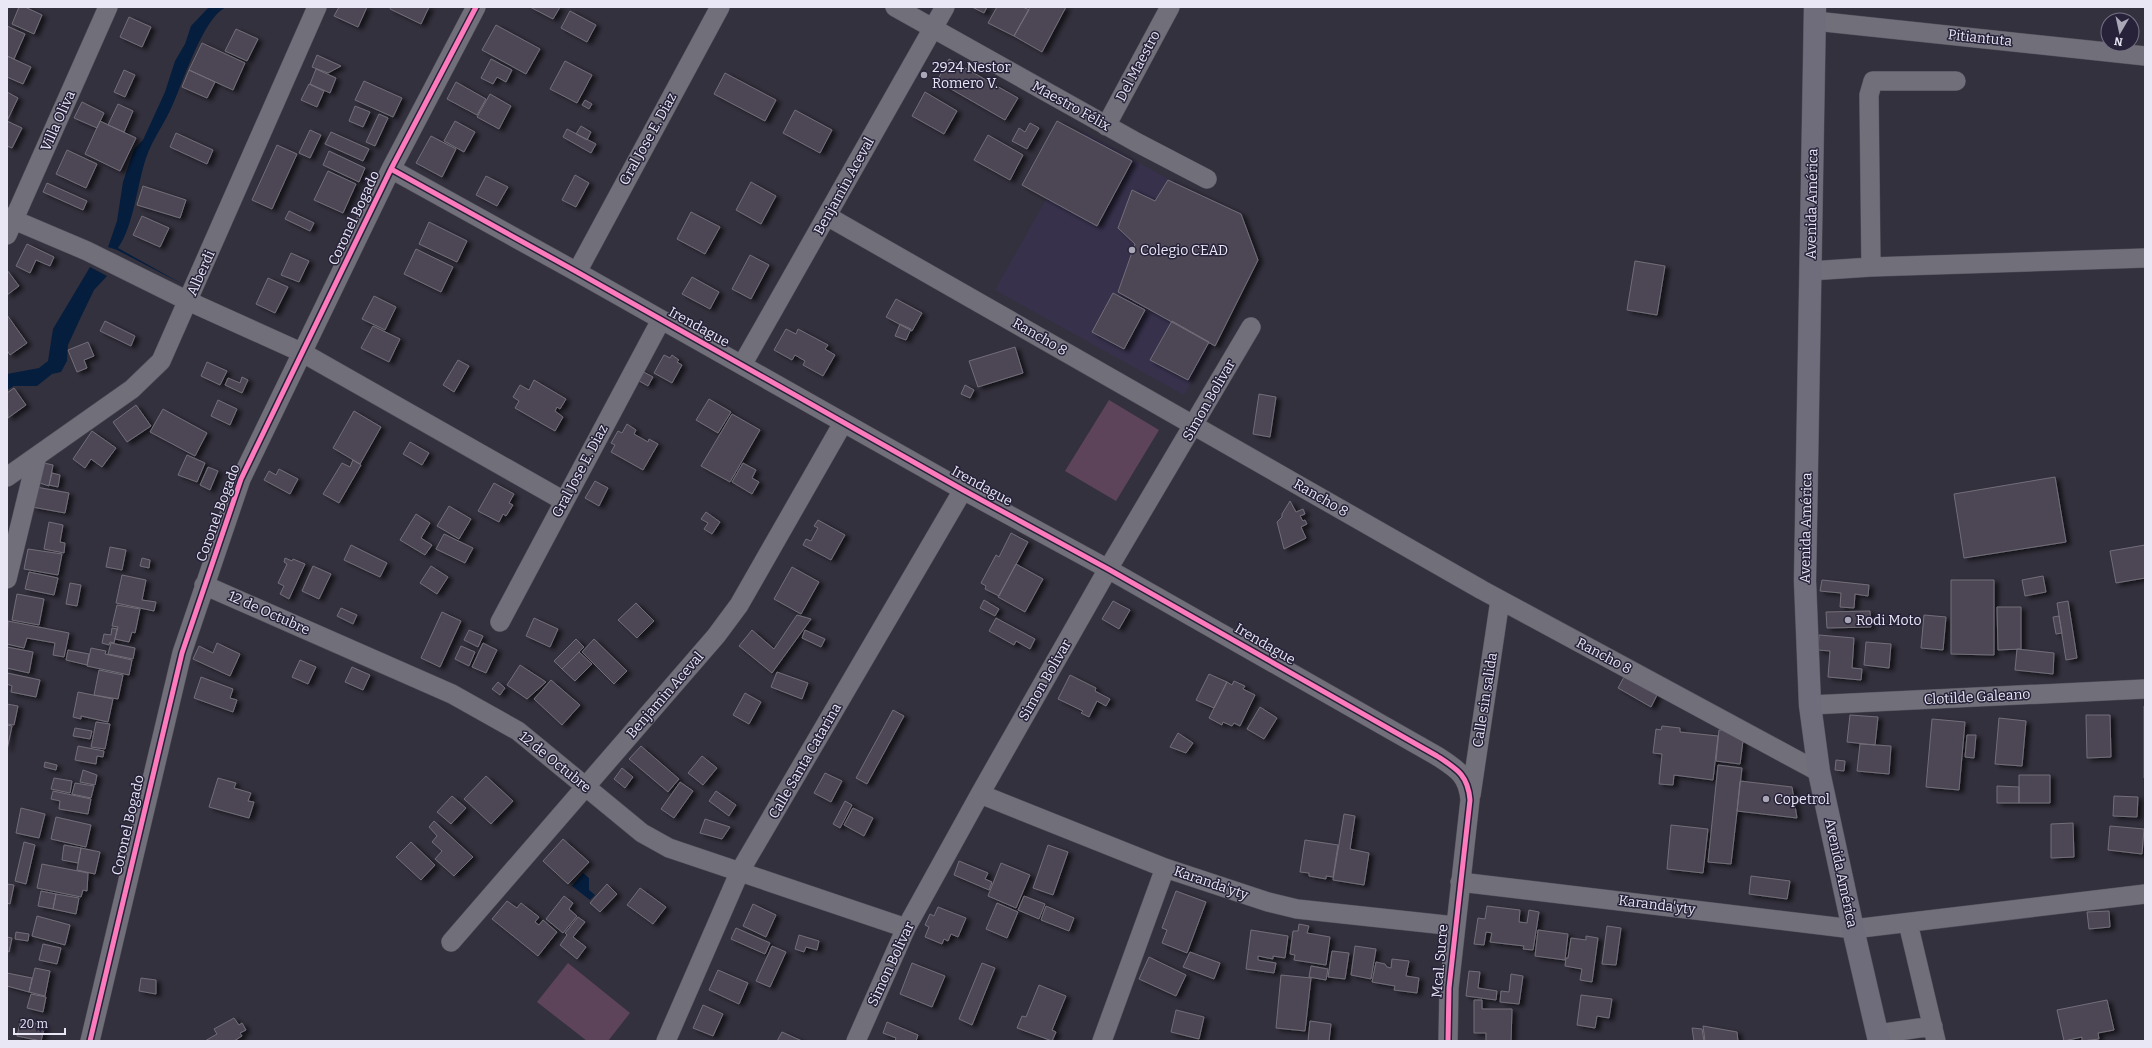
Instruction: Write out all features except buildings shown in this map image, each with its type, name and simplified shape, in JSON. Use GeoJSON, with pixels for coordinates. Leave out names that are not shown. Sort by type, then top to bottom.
{"type":"FeatureCollection","features":[{"type":"Feature","properties":{"kind":"main road","name":"Avenida América"},"geometry":{"type":"LineString","coordinates":[[1815,14],[1805,581],[1810,705],[1819,772],[1853,929],[1879,1038]]}},
{"type":"Feature","properties":{"kind":"street","name":"Villa Oliva"},"geometry":{"type":"LineString","coordinates":[[9,224],[108,7]]}},
{"type":"Feature","properties":{"kind":"street","name":"Alberdi"},"geometry":{"type":"LineString","coordinates":[[7,477],[132,389],[161,360],[317,7]]}},
{"type":"Feature","properties":{"kind":"street","name":"Coronel Bogado"},"geometry":{"type":"LineString","coordinates":[[90,1041],[165,719],[182,653],[241,479],[303,353],[390,169],[476,7]]}},
{"type":"Feature","properties":{"kind":"street","name":"Gral Jose E. Diaz"},"geometry":{"type":"LineString","coordinates":[[576,272],[720,7]]}},
{"type":"Feature","properties":{"kind":"street","name":"Maestro Félix"},"geometry":{"type":"LineString","coordinates":[[895,7],[1106,126],[1207,179]]}},
{"type":"Feature","properties":{"kind":"street","name":"Benjamin Aceval"},"geometry":{"type":"LineString","coordinates":[[742,365],[945,7]]}},
{"type":"Feature","properties":{"kind":"street","name":"Del Maestro"},"geometry":{"type":"LineString","coordinates":[[1106,126],[1170,7]]}},
{"type":"Feature","properties":{"kind":"street","name":"Pitiantuta"},"geometry":{"type":"LineString","coordinates":[[1815,14],[2145,56]]}},
{"type":"Feature","properties":{"kind":"street"},"geometry":{"type":"LineString","coordinates":[[1871,267],[1869,95],[1873,81],[1956,81]]}},
{"type":"Feature","properties":{"kind":"street","name":"Irendague"},"geometry":{"type":"LineString","coordinates":[[390,169],[963,490],[1108,569],[1437,756],[1458,770],[1466,781],[1470,800],[1460,882]]}},
{"type":"Feature","properties":{"kind":"street","name":"Rancho 8"},"geometry":{"type":"LineString","coordinates":[[827,216],[1500,600],[1819,772]]}},
{"type":"Feature","properties":{"kind":"street"},"geometry":{"type":"LineString","coordinates":[[9,224],[87,251],[188,301],[303,353],[564,501]]}},
{"type":"Feature","properties":{"kind":"street"},"geometry":{"type":"LineString","coordinates":[[1810,271],[1871,267],[2145,258]]}},
{"type":"Feature","properties":{"kind":"street","name":"Gral Jose E. Diaz"},"geometry":{"type":"LineString","coordinates":[[500,622],[661,320]]}},
{"type":"Feature","properties":{"kind":"street","name":"Simon Bolivar"},"geometry":{"type":"LineString","coordinates":[[856,1041],[906,928],[980,794],[1108,569],[1251,327]]}},
{"type":"Feature","properties":{"kind":"street","name":"Benjamin Aceval"},"geometry":{"type":"LineString","coordinates":[[451,942],[716,636],[739,605],[843,423]]}},
{"type":"Feature","properties":{"kind":"street"},"geometry":{"type":"LineString","coordinates":[[7,579],[37,456]]}},
{"type":"Feature","properties":{"kind":"street","name":"Calle Santa Catarina"},"geometry":{"type":"LineString","coordinates":[[666,1041],[740,871],[963,490]]}},
{"type":"Feature","properties":{"kind":"street","name":"12 de Octubre"},"geometry":{"type":"LineString","coordinates":[[204,585],[452,694],[518,731],[642,833],[669,848],[906,928]]}},
{"type":"Feature","properties":{"kind":"street","name":"Calle sin salida"},"geometry":{"type":"LineString","coordinates":[[1470,800],[1500,600]]}},
{"type":"Feature","properties":{"kind":"street","name":"Clotilde Galeano"},"geometry":{"type":"LineString","coordinates":[[1810,705],[2145,689]]}},
{"type":"Feature","properties":{"kind":"street","name":"Karanda'yty"},"geometry":{"type":"LineString","coordinates":[[980,794],[1165,868],[1268,902],[1297,909],[1455,926]]}},
{"type":"Feature","properties":{"kind":"street"},"geometry":{"type":"LineString","coordinates":[[1102,1041],[1165,868]]}},
{"type":"Feature","properties":{"kind":"street","name":"Karanda'yty"},"geometry":{"type":"LineString","coordinates":[[1460,882],[1853,929],[2145,894]]}},
{"type":"Feature","properties":{"kind":"street","name":"Mcal. Sucre"},"geometry":{"type":"LineString","coordinates":[[1448,1041],[1447,1020],[1460,882]]}},
{"type":"Feature","properties":{"kind":"street"},"geometry":{"type":"LineString","coordinates":[[1879,1038],[1934,1034],[1908,923]]}},
{"type":"Feature","properties":{"kind":"shaded area","name":"Colegio CEAD"},"geometry":{"type":"Polygon","coordinates":[[[1084,132],[1243,221],[1249,279],[1184,395],[995,290],[1084,132]]]}},
{"type":"Feature","properties":{"kind":"shaded area"},"geometry":{"type":"Polygon","coordinates":[[[1109,400],[1159,430],[1116,501],[1065,471],[1109,400]]]}},
{"type":"Feature","properties":{"kind":"shaded area"},"geometry":{"type":"Polygon","coordinates":[[[568,963],[630,1013],[608,1041],[587,1041],[537,1002],[568,963]]]}},
{"type":"Feature","properties":{"kind":"water"},"geometry":{"type":"Polygon","coordinates":[[[209,7],[226,7],[218,13],[202,36],[170,111],[149,151],[143,169],[132,217],[118,248],[186,286],[117,250],[108,247],[117,221],[123,182],[134,149],[143,140],[165,92],[175,61],[185,44],[191,26],[209,7]]]}},
{"type":"Feature","properties":{"kind":"water"},"geometry":{"type":"Polygon","coordinates":[[[90,267],[107,276],[94,290],[80,319],[68,345],[67,361],[61,372],[52,374],[37,386],[14,386],[7,390],[7,374],[39,368],[48,361],[53,329],[90,267]]]}},
{"type":"Feature","properties":{"kind":"water"},"geometry":{"type":"Polygon","coordinates":[[[583,873],[589,878],[589,890],[595,895],[590,900],[572,886],[583,873]]]}},
{"type":"Feature","properties":{"kind":"cycle path"},"geometry":{"type":"LineString","coordinates":[[90,1041],[182,653],[241,479],[391,169],[476,7]]}},
{"type":"Feature","properties":{"kind":"cycle path"},"geometry":{"type":"LineString","coordinates":[[391,169],[577,272],[963,490],[1108,569],[1437,756],[1456,769],[1467,784],[1470,800],[1449,988],[1448,1041]]}},
{"type":"Feature","properties":{"kind":"place","name":"2924 Nestor Romero V."},"geometry":{"type":"Point","coordinates":[924,75]}},
{"type":"Feature","properties":{"kind":"place","name":"Colegio CEAD"},"geometry":{"type":"Point","coordinates":[1132,250]}},
{"type":"Feature","properties":{"kind":"place","name":"Rodi Moto"},"geometry":{"type":"Point","coordinates":[1848,620]}},
{"type":"Feature","properties":{"kind":"place","name":"Copetrol"},"geometry":{"type":"Point","coordinates":[1766,799]}}]}
